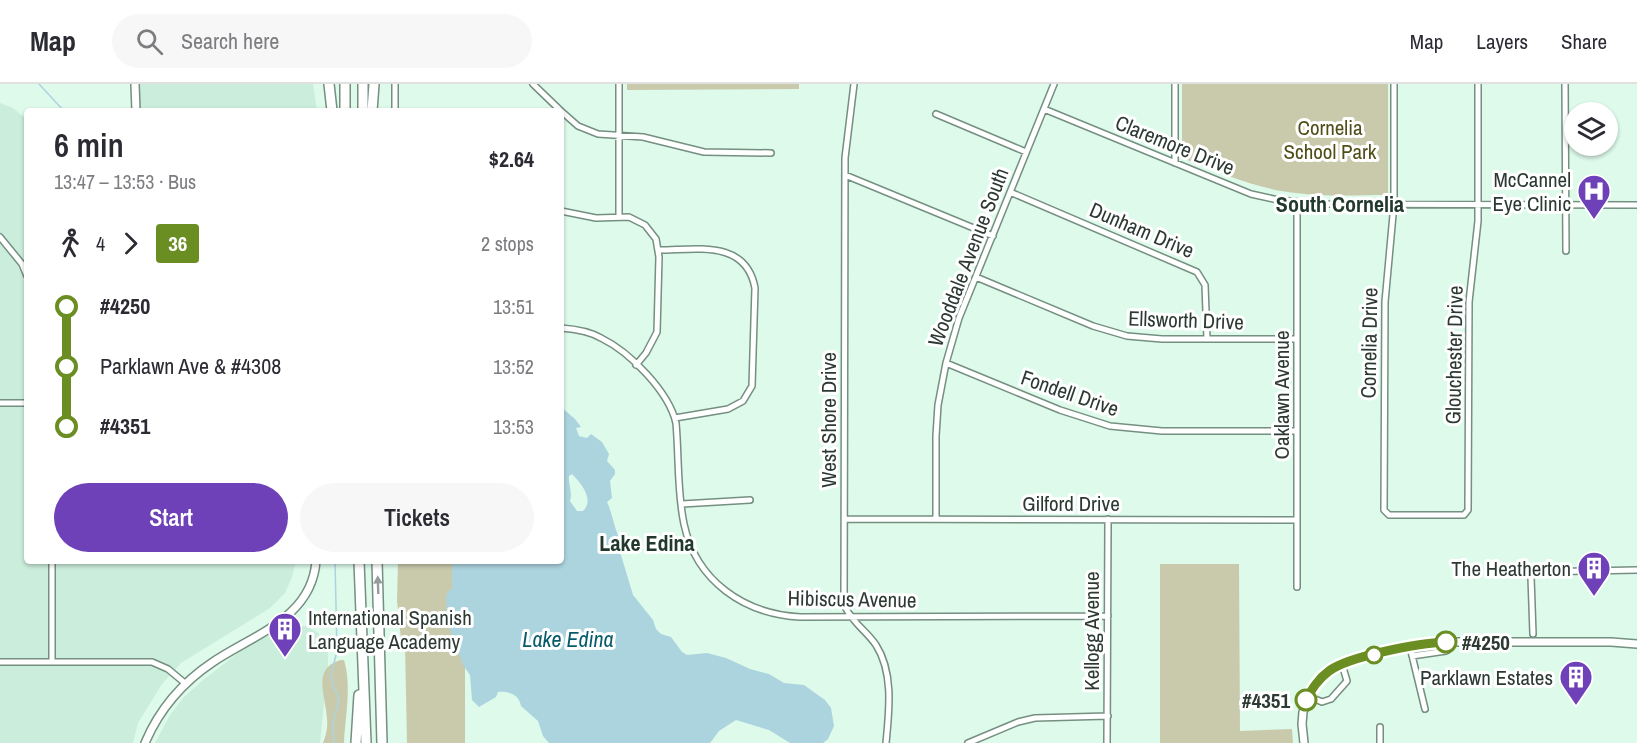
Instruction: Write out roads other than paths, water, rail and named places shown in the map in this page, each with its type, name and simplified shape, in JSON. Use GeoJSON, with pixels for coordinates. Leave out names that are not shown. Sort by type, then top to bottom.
{"type":"FeatureCollection","features":[{"type":"Feature","properties":{"kind":"highway"},"geometry":{"type":"LineString","coordinates":[[329,84],[332,108]]}},
{"type":"Feature","properties":{"kind":"highway"},"geometry":{"type":"LineString","coordinates":[[345,84],[345,108]]}},
{"type":"Feature","properties":{"kind":"highway"},"geometry":{"type":"LineString","coordinates":[[363,84],[363,108]]}},
{"type":"Feature","properties":{"kind":"highway"},"geometry":{"type":"LineString","coordinates":[[372,108],[374,84]]}},
{"type":"Feature","properties":{"kind":"highway"},"geometry":{"type":"LineString","coordinates":[[359,564],[366,743]]}},
{"type":"Feature","properties":{"kind":"highway"},"geometry":{"type":"LineString","coordinates":[[377,564],[382,743]]}},
{"type":"Feature","properties":{"kind":"highway"},"geometry":{"type":"LineString","coordinates":[[356,743],[363,663]]}},
{"type":"Feature","properties":{"kind":"highway"},"geometry":{"type":"LineString","coordinates":[[381,707],[390,743]]}},
{"type":"Feature","properties":{"kind":"street"},"geometry":{"type":"LineString","coordinates":[[135,84],[136,108]]}},
{"type":"Feature","properties":{"kind":"street"},"geometry":{"type":"LineString","coordinates":[[395,84],[395,108]]}},
{"type":"Feature","properties":{"kind":"street"},"geometry":{"type":"LineString","coordinates":[[533,84],[558,108]]}},
{"type":"Feature","properties":{"kind":"street"},"geometry":{"type":"LineString","coordinates":[[619,84],[619,217]]}},
{"type":"Feature","properties":{"kind":"street","name":"West Shore Drive"},"geometry":{"type":"LineString","coordinates":[[850,617],[844,605],[845,175],[846,137],[854,84]]}},
{"type":"Feature","properties":{"kind":"street","name":"Wooddale Avenue South"},"geometry":{"type":"LineString","coordinates":[[936,519],[936,426],[946,363],[959,318],[1054,84]]}},
{"type":"Feature","properties":{"kind":"street"},"geometry":{"type":"LineString","coordinates":[[1175,84],[1175,163]]}},
{"type":"Feature","properties":{"kind":"street","name":"Cornelia Drive"},"geometry":{"type":"LineString","coordinates":[[1394,84],[1394,204],[1385,302],[1384,510],[1389,515],[1461,515],[1467,513],[1468,507]]}},
{"type":"Feature","properties":{"kind":"street","name":"Glouchester Drive"},"geometry":{"type":"LineString","coordinates":[[1468,507],[1469,302],[1478,204],[1478,84]]}},
{"type":"Feature","properties":{"kind":"street"},"geometry":{"type":"LineString","coordinates":[[1565,84],[1566,251]]}},
{"type":"Feature","properties":{"kind":"street","name":"Claremore Drive"},"geometry":{"type":"LineString","coordinates":[[1044,109],[1251,194],[1297,203],[1637,205]]}},
{"type":"Feature","properties":{"kind":"street"},"geometry":{"type":"LineString","coordinates":[[564,113],[587,131],[598,134],[643,137],[704,152],[771,153]]}},
{"type":"Feature","properties":{"kind":"street"},"geometry":{"type":"LineString","coordinates":[[936,114],[1026,152]]}},
{"type":"Feature","properties":{"kind":"street"},"geometry":{"type":"LineString","coordinates":[[845,175],[993,236]]}},
{"type":"Feature","properties":{"kind":"street","name":"Dunham Drive"},"geometry":{"type":"LineString","coordinates":[[1010,192],[1197,272],[1202,278],[1206,292],[1207,339]]}},
{"type":"Feature","properties":{"kind":"street","name":"Oaklawn Avenue"},"geometry":{"type":"LineString","coordinates":[[1297,203],[1297,587]]}},
{"type":"Feature","properties":{"kind":"street"},"geometry":{"type":"LineString","coordinates":[[564,212],[580,216],[637,220],[645,225],[656,239],[659,250],[657,332],[646,353],[636,365]]}},
{"type":"Feature","properties":{"kind":"street"},"geometry":{"type":"LineString","coordinates":[[0,237],[24,261]]}},
{"type":"Feature","properties":{"kind":"street"},"geometry":{"type":"LineString","coordinates":[[659,250],[725,251],[742,261],[753,278],[754,288],[753,378],[748,394],[736,405],[728,408],[675,418]]}},
{"type":"Feature","properties":{"kind":"street","name":"Ellsworth Drive"},"geometry":{"type":"LineString","coordinates":[[976,277],[1109,332],[1145,339],[1297,339]]}},
{"type":"Feature","properties":{"kind":"street","name":"Hibiscus Avenue"},"geometry":{"type":"LineString","coordinates":[[564,328],[579,330],[614,345],[660,388],[667,399],[675,418],[684,524],[694,552],[711,578],[736,599],[766,613],[783,616],[1108,616]]}},
{"type":"Feature","properties":{"kind":"street","name":"Fondell Drive"},"geometry":{"type":"LineString","coordinates":[[946,363],[1060,410],[1110,426],[1162,431],[1297,431]]}},
{"type":"Feature","properties":{"kind":"street"},"geometry":{"type":"LineString","coordinates":[[0,403],[24,403]]}},
{"type":"Feature","properties":{"kind":"street"},"geometry":{"type":"LineString","coordinates":[[682,504],[750,500]]}},
{"type":"Feature","properties":{"kind":"street","name":"Gilford Drive"},"geometry":{"type":"LineString","coordinates":[[845,519],[1297,520]]}},
{"type":"Feature","properties":{"kind":"street","name":"Kellogg Avenue"},"geometry":{"type":"LineString","coordinates":[[1107,743],[1108,519]]}},
{"type":"Feature","properties":{"kind":"street"},"geometry":{"type":"LineString","coordinates":[[52,564],[52,662]]}},
{"type":"Feature","properties":{"kind":"street"},"geometry":{"type":"LineString","coordinates":[[145,743],[168,704],[186,684],[213,662],[297,609],[312,583],[315,564]]}},
{"type":"Feature","properties":{"kind":"street"},"geometry":{"type":"LineString","coordinates":[[1533,634],[1531,577],[1535,572],[1637,570]]}},
{"type":"Feature","properties":{"kind":"street"},"geometry":{"type":"LineString","coordinates":[[850,617],[870,638],[881,655],[889,695],[886,743]]}},
{"type":"Feature","properties":{"kind":"street"},"geometry":{"type":"LineString","coordinates":[[1412,656],[1446,651],[1448,642]]}},
{"type":"Feature","properties":{"kind":"street"},"geometry":{"type":"LineString","coordinates":[[1304,743],[1302,718],[1308,696],[1320,679],[1342,664],[1410,646],[1448,642],[1637,644]]}},
{"type":"Feature","properties":{"kind":"street"},"geometry":{"type":"LineString","coordinates":[[1410,646],[1425,709]]}},
{"type":"Feature","properties":{"kind":"street"},"geometry":{"type":"LineString","coordinates":[[0,662],[152,662],[168,669],[186,684]]}},
{"type":"Feature","properties":{"kind":"street"},"geometry":{"type":"LineString","coordinates":[[1308,696],[1322,702],[1331,699],[1347,681],[1342,664]]}},
{"type":"Feature","properties":{"kind":"street"},"geometry":{"type":"LineString","coordinates":[[968,743],[1018,722],[1035,718],[1108,716]]}},
{"type":"Feature","properties":{"kind":"street"},"geometry":{"type":"LineString","coordinates":[[1380,727],[1380,743]]}},
{"type":"Feature","properties":{"kind":"water","name":"Lake Edina"},"geometry":{"type":"Polygon","coordinates":[[[564,410],[581,427],[576,428],[579,436],[587,438],[591,434],[602,442],[609,454],[607,461],[615,470],[615,474],[610,481],[612,498],[607,502],[621,541],[618,552],[621,555],[633,595],[653,620],[656,629],[661,634],[671,637],[687,655],[707,653],[769,674],[784,683],[804,685],[825,700],[831,708],[834,726],[828,739],[823,743],[790,743],[769,730],[736,720],[719,731],[710,743],[549,743],[543,736],[538,721],[521,706],[512,694],[498,692],[496,697],[479,707],[472,700],[470,675],[463,665],[447,621],[446,597],[448,591],[452,589],[452,564],[564,564],[564,410]],[[572,474],[569,476],[570,501],[577,511],[583,511],[588,502],[583,487],[572,474]]]}},
{"type":"Feature","properties":{"kind":"waterway"},"geometry":{"type":"LineString","coordinates":[[39,84],[61,108]]}},
{"type":"Feature","properties":{"kind":"waterway"},"geometry":{"type":"LineString","coordinates":[[334,743],[333,724],[339,699],[331,675],[337,651],[335,564]]}},
{"type":"Feature","properties":{"kind":"place","name":"McCannel Eye Clinic"},"geometry":{"type":"Point","coordinates":[1594,220]}},
{"type":"Feature","properties":{"kind":"place","name":"The Heatherton"},"geometry":{"type":"Point","coordinates":[1594,597]}},
{"type":"Feature","properties":{"kind":"place","name":"#4250"},"geometry":{"type":"Point","coordinates":[1446,642]}},
{"type":"Feature","properties":{"kind":"place","name":"International Spanish Language Academy"},"geometry":{"type":"Point","coordinates":[285,658]}},
{"type":"Feature","properties":{"kind":"place","name":"#4351"},"geometry":{"type":"Point","coordinates":[1306,700]}},
{"type":"Feature","properties":{"kind":"place","name":"Parklawn Estates"},"geometry":{"type":"Point","coordinates":[1576,706]}},
{"type":"Feature","properties":{"kind":"district","name":"South Cornelia"},"geometry":{"type":"Point","coordinates":[1340,204]}},
{"type":"Feature","properties":{"kind":"district","name":"Lake Edina"},"geometry":{"type":"Point","coordinates":[647,543]}},
{"type":"Feature","properties":{"kind":"park label","name":"Cornelia School Park"},"geometry":{"type":"Point","coordinates":[1330,139]}}]}
